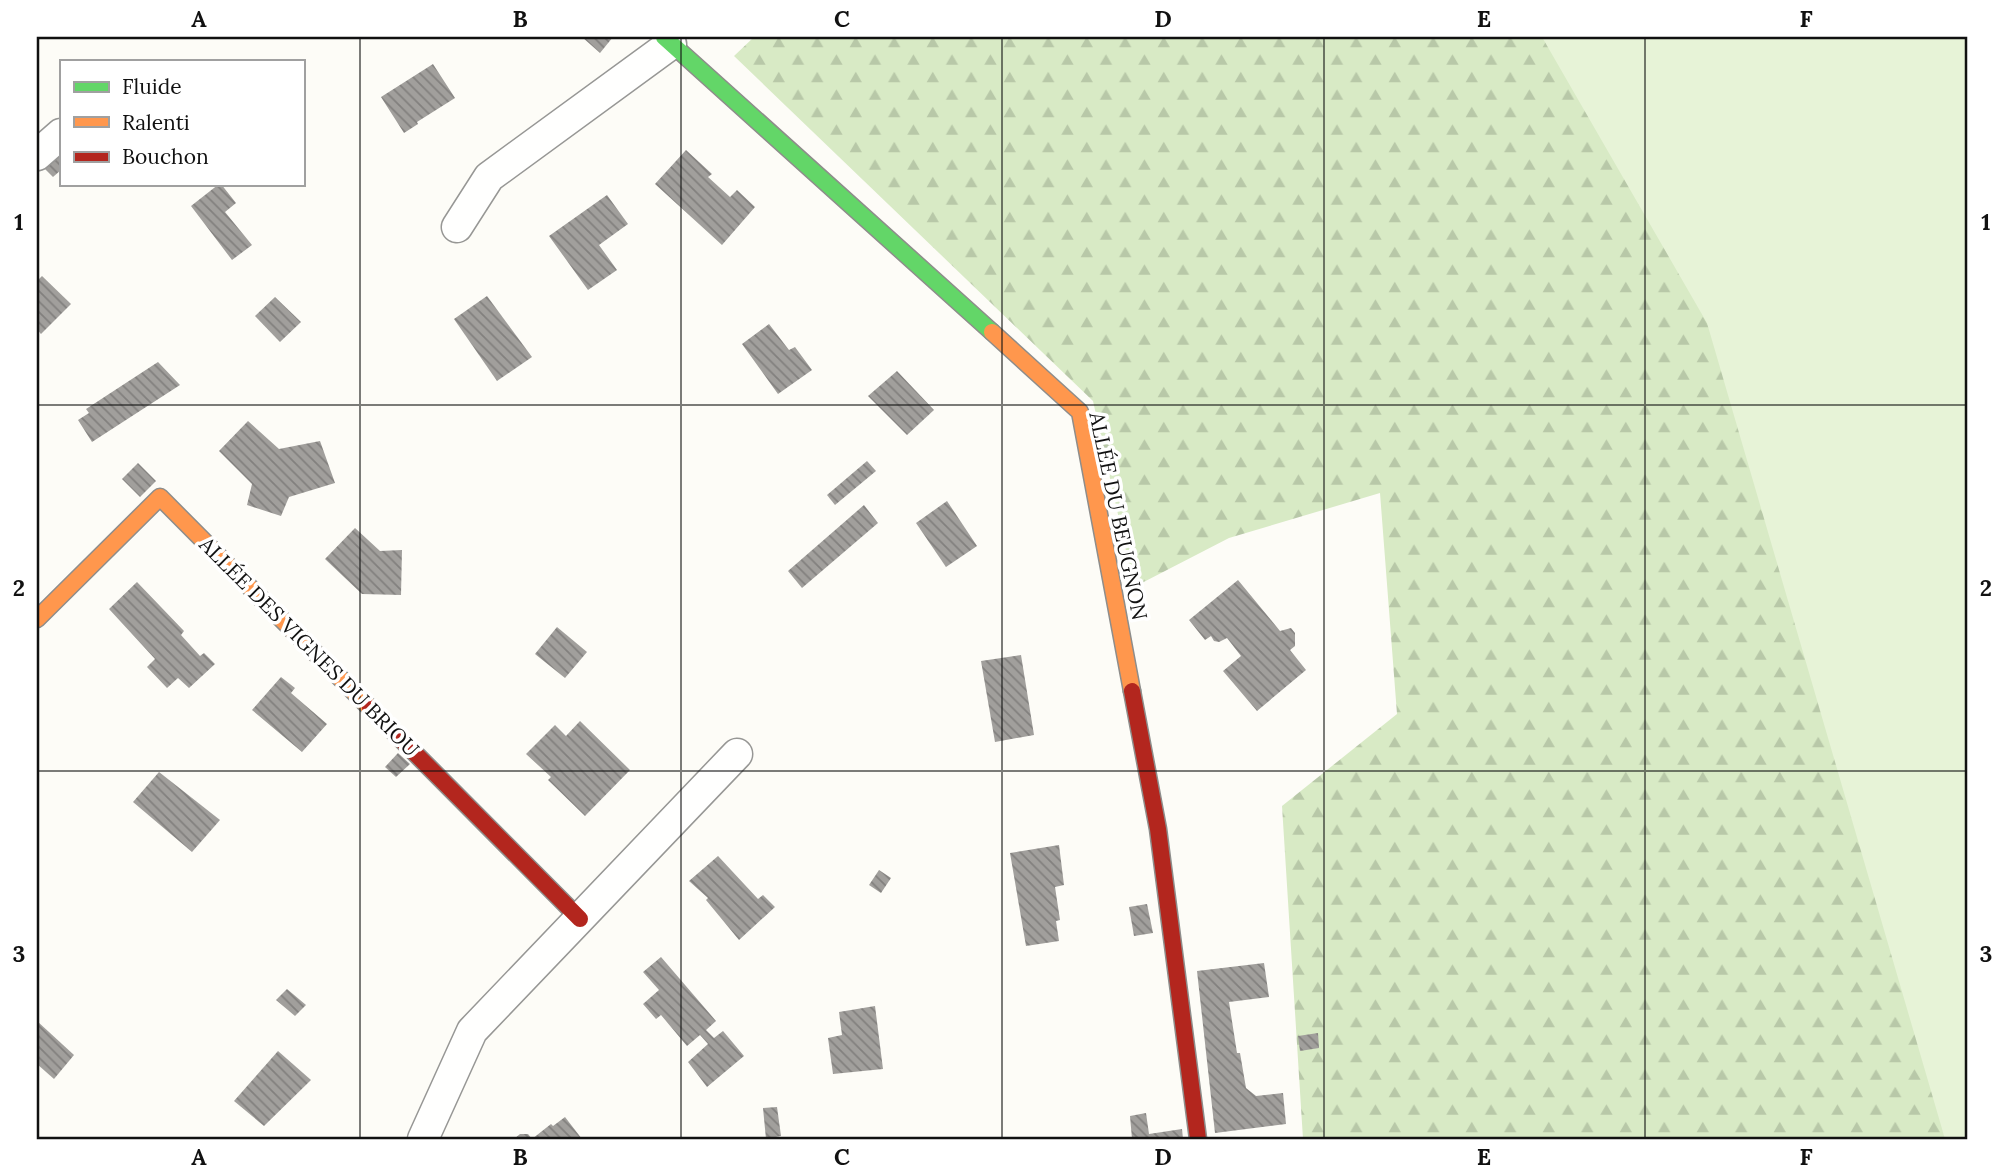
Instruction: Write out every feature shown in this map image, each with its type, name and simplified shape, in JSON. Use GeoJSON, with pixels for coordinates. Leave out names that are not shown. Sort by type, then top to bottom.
{"type":"FeatureCollection","features":[{"type":"Feature","properties":{"kind":"street"},"geometry":{"type":"LineString","coordinates":[[457,227],[489,177],[668,40]]}},
{"type":"Feature","properties":{"kind":"street","name":"ALLÉE DU BEUGNON"},"geometry":{"type":"LineString","coordinates":[[668,40],[1080,412],[1157,829],[1198,1139]]}},
{"type":"Feature","properties":{"kind":"street"},"geometry":{"type":"LineString","coordinates":[[37,155],[60,135]]}},
{"type":"Feature","properties":{"kind":"street","name":"ALLÉE DES VIGNES DU BRIOU"},"geometry":{"type":"LineString","coordinates":[[37,619],[160,497],[579,919]]}},
{"type":"Feature","properties":{"kind":"street"},"geometry":{"type":"LineString","coordinates":[[423,1139],[472,1031],[737,754]]}},
{"type":"Feature","properties":{"kind":"green space"},"geometry":{"type":"Polygon","coordinates":[[[754,37],[1542,37],[1707,323],[1945,1139],[1303,1139],[1282,806],[1397,714],[1380,493],[1229,538],[1134,587],[1093,401],[734,56],[754,37]]]}},
{"type":"Feature","properties":{"kind":"green space"},"geometry":{"type":"Polygon","coordinates":[[[1542,37],[1968,37],[1968,1139],[1945,1139],[1542,37]]]}},
{"type":"Feature","properties":{"kind":"building"},"geometry":{"type":"Polygon","coordinates":[[[582,37],[613,37],[600,53],[582,37]]]}},
{"type":"Feature","properties":{"kind":"building"},"geometry":{"type":"Polygon","coordinates":[[[433,64],[455,98],[404,133],[381,97],[433,64]]]}},
{"type":"Feature","properties":{"kind":"building"},"geometry":{"type":"Polygon","coordinates":[[[686,150],[712,174],[708,177],[730,197],[737,190],[755,207],[722,245],[655,184],[686,150]]]}},
{"type":"Feature","properties":{"kind":"building"},"geometry":{"type":"Polygon","coordinates":[[[56,153],[60,157],[60,171],[53,177],[42,166],[56,153]]]}},
{"type":"Feature","properties":{"kind":"building"},"geometry":{"type":"Polygon","coordinates":[[[216,186],[223,186],[236,203],[225,212],[252,245],[232,260],[191,206],[216,186]]]}},
{"type":"Feature","properties":{"kind":"building"},"geometry":{"type":"Polygon","coordinates":[[[607,195],[628,224],[599,245],[617,270],[588,290],[549,236],[607,195]]]}},
{"type":"Feature","properties":{"kind":"building"},"geometry":{"type":"Polygon","coordinates":[[[42,276],[71,304],[41,334],[37,329],[37,281],[42,276]]]}},
{"type":"Feature","properties":{"kind":"building"},"geometry":{"type":"Polygon","coordinates":[[[487,296],[532,357],[497,381],[454,319],[487,296]]]}},
{"type":"Feature","properties":{"kind":"building"},"geometry":{"type":"Polygon","coordinates":[[[275,297],[301,322],[280,342],[255,316],[275,297]]]}},
{"type":"Feature","properties":{"kind":"building"},"geometry":{"type":"Polygon","coordinates":[[[769,324],[789,350],[795,347],[812,370],[778,394],[742,344],[769,324]]]}},
{"type":"Feature","properties":{"kind":"building"},"geometry":{"type":"Polygon","coordinates":[[[158,362],[180,385],[92,442],[78,420],[89,413],[86,409],[158,362]]]}},
{"type":"Feature","properties":{"kind":"building"},"geometry":{"type":"Polygon","coordinates":[[[897,371],[934,410],[907,435],[868,396],[897,371]]]}},
{"type":"Feature","properties":{"kind":"building"},"geometry":{"type":"Polygon","coordinates":[[[248,421],[279,449],[320,441],[335,483],[289,497],[281,516],[247,505],[252,484],[219,451],[248,421]]]}},
{"type":"Feature","properties":{"kind":"building"},"geometry":{"type":"Polygon","coordinates":[[[867,461],[876,471],[835,505],[827,495],[867,461]]]}},
{"type":"Feature","properties":{"kind":"building"},"geometry":{"type":"Polygon","coordinates":[[[138,463],[156,481],[140,497],[122,479],[138,463]]]}},
{"type":"Feature","properties":{"kind":"building"},"geometry":{"type":"Polygon","coordinates":[[[947,501],[977,546],[946,567],[916,523],[947,501]]]}},
{"type":"Feature","properties":{"kind":"building"},"geometry":{"type":"Polygon","coordinates":[[[864,505],[878,523],[802,588],[788,571],[864,505]]]}},
{"type":"Feature","properties":{"kind":"building"},"geometry":{"type":"Polygon","coordinates":[[[355,528],[380,551],[402,550],[401,595],[362,594],[325,559],[355,528]]]}},
{"type":"Feature","properties":{"kind":"building"},"geometry":{"type":"Polygon","coordinates":[[[1238,580],[1280,631],[1291,628],[1295,633],[1295,646],[1290,650],[1306,670],[1257,711],[1223,671],[1241,656],[1227,638],[1219,642],[1214,641],[1211,636],[1205,640],[1189,620],[1238,580]]]}},
{"type":"Feature","properties":{"kind":"building"},"geometry":{"type":"Polygon","coordinates":[[[137,582],[184,631],[181,635],[200,656],[204,653],[215,664],[189,688],[178,678],[167,688],[147,667],[155,659],[109,609],[137,582]]]}},
{"type":"Feature","properties":{"kind":"building"},"geometry":{"type":"Polygon","coordinates":[[[557,627],[587,652],[565,678],[535,654],[557,627]]]}},
{"type":"Feature","properties":{"kind":"building"},"geometry":{"type":"Polygon","coordinates":[[[1021,655],[1034,735],[995,742],[981,661],[1021,655]]]}},
{"type":"Feature","properties":{"kind":"building"},"geometry":{"type":"Polygon","coordinates":[[[281,677],[295,688],[291,693],[327,724],[302,752],[252,710],[281,677]]]}},
{"type":"Feature","properties":{"kind":"building"},"geometry":{"type":"Polygon","coordinates":[[[580,721],[630,770],[585,816],[548,780],[551,777],[526,754],[555,725],[566,736],[580,721]]]}},
{"type":"Feature","properties":{"kind":"building"},"geometry":{"type":"Polygon","coordinates":[[[398,753],[410,764],[396,777],[385,767],[398,753]]]}},
{"type":"Feature","properties":{"kind":"building"},"geometry":{"type":"Polygon","coordinates":[[[159,772],[220,820],[192,852],[133,802],[159,772]]]}},
{"type":"Feature","properties":{"kind":"building"},"geometry":{"type":"Polygon","coordinates":[[[1059,845],[1064,885],[1055,887],[1060,920],[1056,921],[1059,941],[1026,946],[1010,853],[1059,845]]]}},
{"type":"Feature","properties":{"kind":"building"},"geometry":{"type":"Polygon","coordinates":[[[718,856],[758,899],[763,895],[775,907],[739,940],[706,900],[708,898],[689,881],[718,856]]]}},
{"type":"Feature","properties":{"kind":"building"},"geometry":{"type":"Polygon","coordinates":[[[879,870],[891,878],[881,893],[869,885],[879,870]]]}},
{"type":"Feature","properties":{"kind":"building"},"geometry":{"type":"Polygon","coordinates":[[[1147,904],[1153,933],[1134,936],[1129,907],[1147,904]]]}},
{"type":"Feature","properties":{"kind":"building"},"geometry":{"type":"Polygon","coordinates":[[[661,957],[716,1021],[706,1030],[714,1038],[723,1031],[744,1056],[707,1087],[688,1062],[708,1044],[700,1035],[687,1046],[661,1015],[656,1019],[643,1004],[659,990],[643,972],[661,957]]]}},
{"type":"Feature","properties":{"kind":"building"},"geometry":{"type":"Polygon","coordinates":[[[1264,963],[1269,997],[1229,1002],[1246,1088],[1256,1096],[1283,1093],[1286,1124],[1215,1133],[1197,971],[1264,963]]]}},
{"type":"Feature","properties":{"kind":"building"},"geometry":{"type":"Polygon","coordinates":[[[287,989],[306,1005],[295,1016],[276,1000],[287,989]]]}},
{"type":"Feature","properties":{"kind":"building"},"geometry":{"type":"Polygon","coordinates":[[[875,1006],[883,1069],[833,1074],[828,1038],[842,1035],[839,1012],[875,1006]]]}},
{"type":"Feature","properties":{"kind":"building"},"geometry":{"type":"Polygon","coordinates":[[[37,1021],[74,1055],[54,1079],[37,1064],[37,1021]]]}},
{"type":"Feature","properties":{"kind":"building"},"geometry":{"type":"Polygon","coordinates":[[[1318,1033],[1319,1048],[1300,1051],[1298,1036],[1318,1033]]]}},
{"type":"Feature","properties":{"kind":"building"},"geometry":{"type":"Polygon","coordinates":[[[278,1051],[311,1080],[264,1126],[234,1101],[278,1051]]]}},
{"type":"Feature","properties":{"kind":"building"},"geometry":{"type":"Polygon","coordinates":[[[777,1107],[781,1136],[766,1139],[763,1108],[777,1107]]]}},
{"type":"Feature","properties":{"kind":"building"},"geometry":{"type":"Polygon","coordinates":[[[1146,1113],[1149,1134],[1182,1129],[1183,1139],[1132,1139],[1130,1116],[1146,1113]]]}},
{"type":"Feature","properties":{"kind":"building"},"geometry":{"type":"Polygon","coordinates":[[[565,1117],[582,1139],[532,1139],[565,1117]]]}},
{"type":"Feature","properties":{"kind":"building"},"geometry":{"type":"Polygon","coordinates":[[[520,1134],[528,1134],[532,1139],[514,1139],[520,1134]]]}},
{"type":"Feature","properties":{"kind":"traffic: fast"},"geometry":{"type":"LineString","coordinates":[[664,37],[992,332]]}},
{"type":"Feature","properties":{"kind":"traffic: slow"},"geometry":{"type":"LineString","coordinates":[[992,332],[1080,412],[1132,691]]}},
{"type":"Feature","properties":{"kind":"traffic: slow"},"geometry":{"type":"LineString","coordinates":[[37,619],[160,497],[370,708]]}},
{"type":"Feature","properties":{"kind":"traffic: jam"},"geometry":{"type":"LineString","coordinates":[[1132,691],[1158,829],[1198,1139]]}},
{"type":"Feature","properties":{"kind":"traffic: jam"},"geometry":{"type":"LineString","coordinates":[[370,708],[580,919]]}}]}
